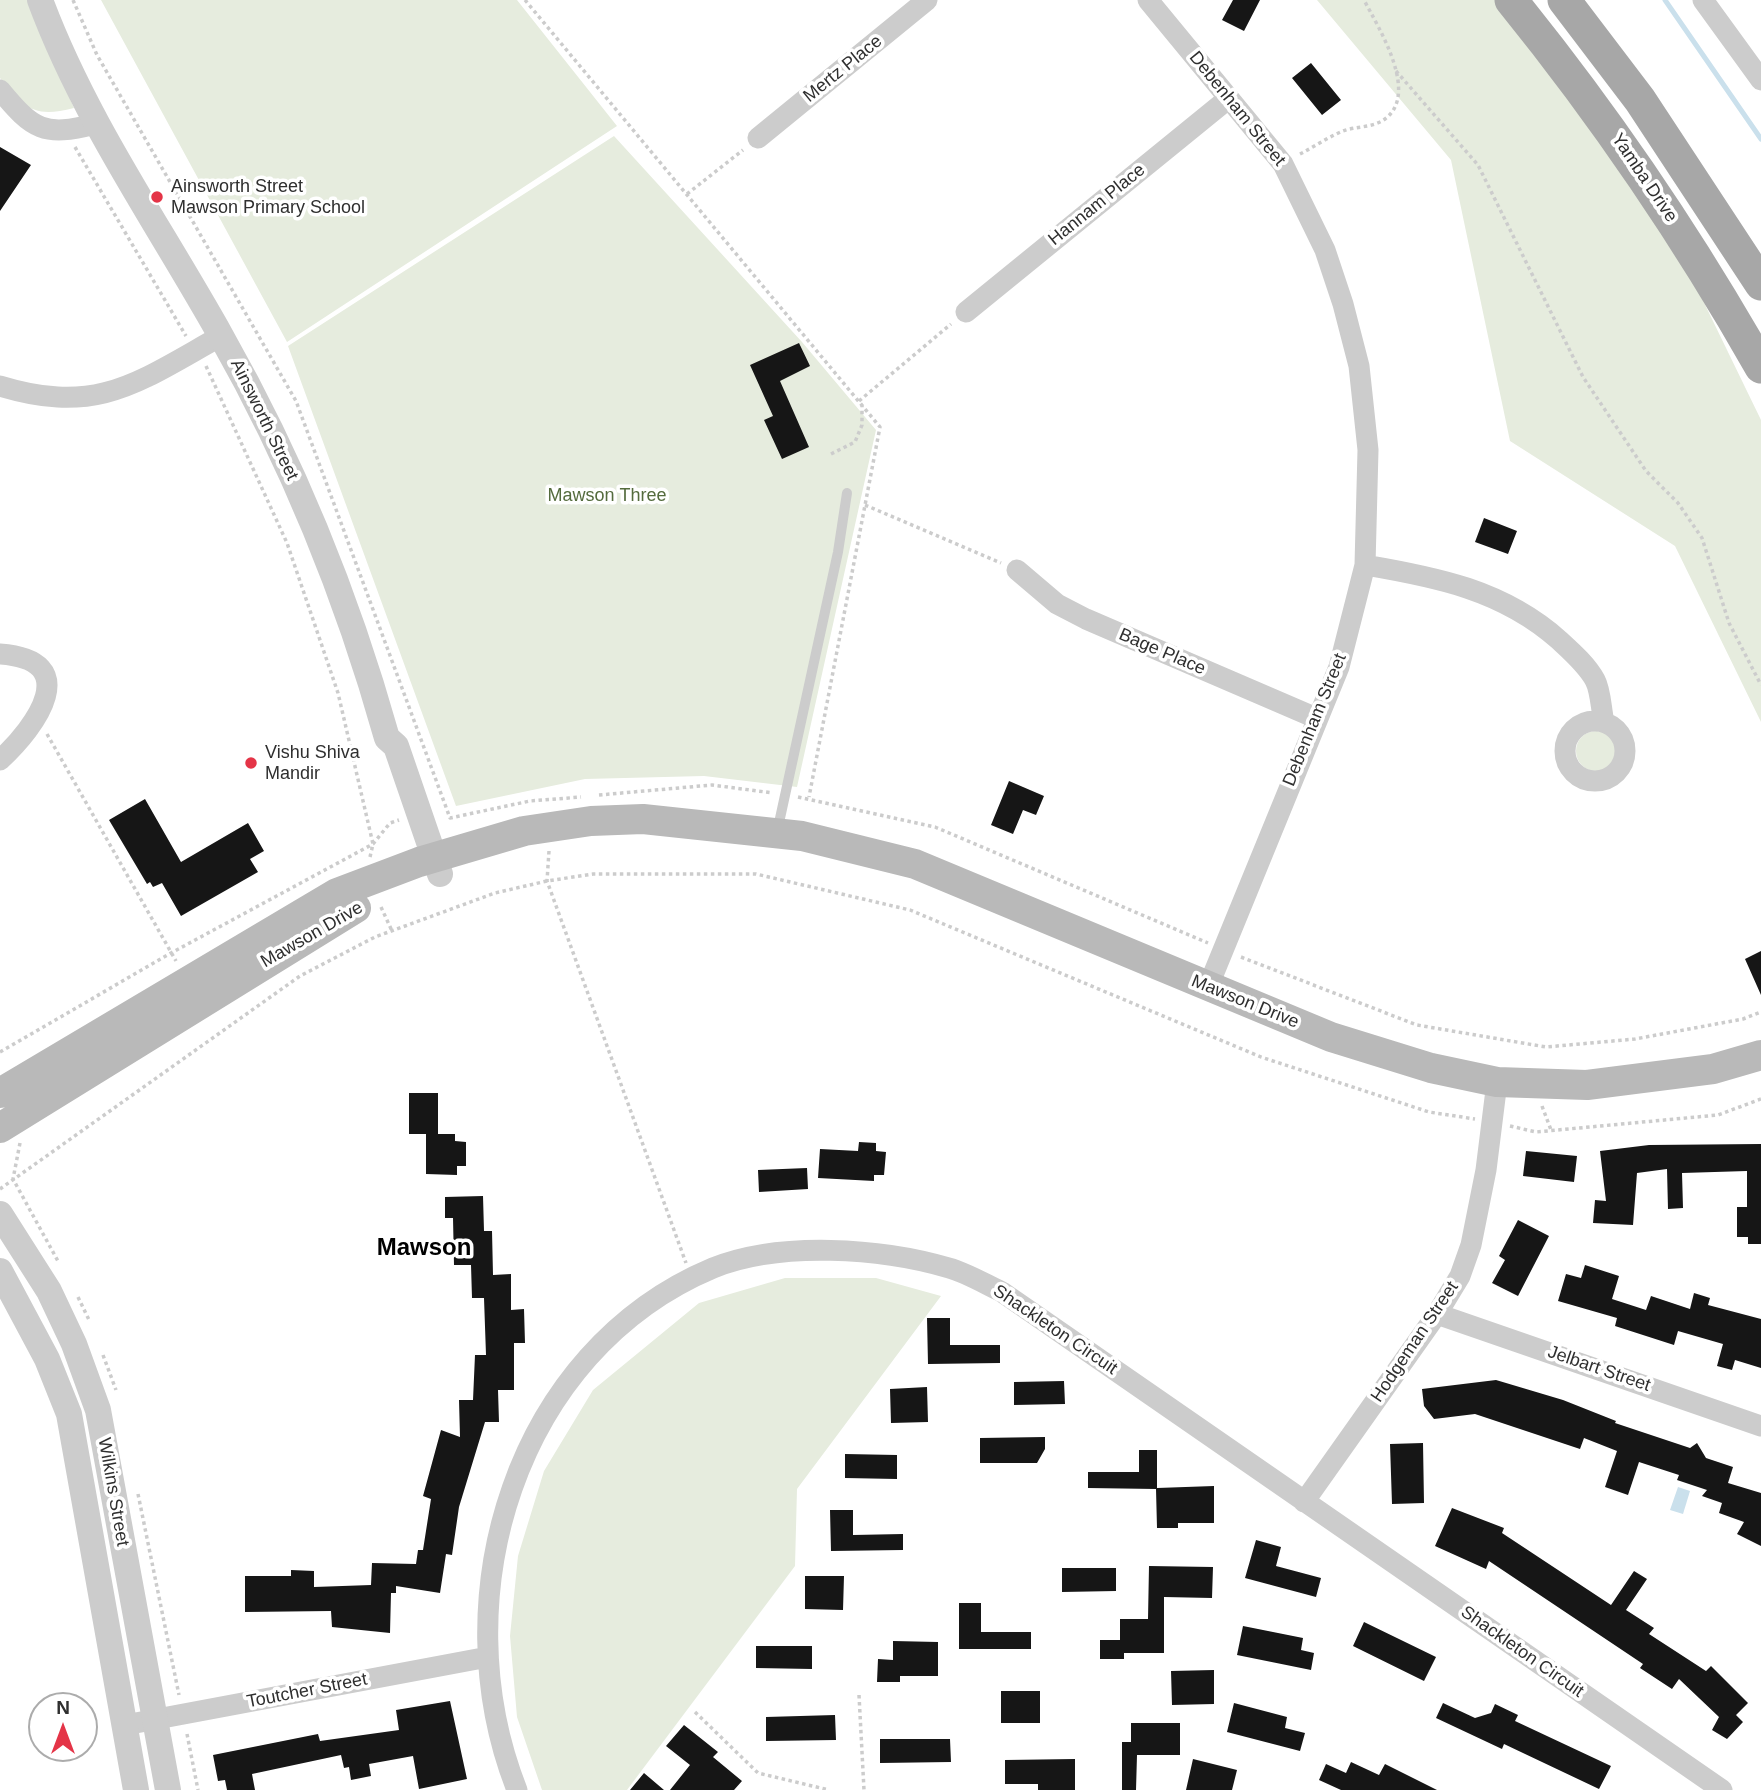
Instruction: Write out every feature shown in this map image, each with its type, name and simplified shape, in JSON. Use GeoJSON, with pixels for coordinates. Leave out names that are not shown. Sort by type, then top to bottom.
{"type":"FeatureCollection","features":[{"type":"Feature","properties":{"kind":"main road","name":"Yamba Drive"},"geometry":{"type":"LineString","coordinates":[[1511,0],[1595,107],[1642,173],[1726,304],[1761,367]]}},
{"type":"Feature","properties":{"kind":"main road"},"geometry":{"type":"LineString","coordinates":[[1564,0],[1648,111],[1761,284]]}},
{"type":"Feature","properties":{"kind":"main road","name":"Mawson Drive"},"geometry":{"type":"LineString","coordinates":[[0,1093],[337,893],[429,868],[524,831],[591,821],[643,819],[777,832],[915,864],[1331,1037],[1431,1068],[1497,1082],[1587,1085],[1713,1069],[1761,1055]]}},
{"type":"Feature","properties":{"kind":"main road","name":"Mawson Drive"},"geometry":{"type":"LineString","coordinates":[[0,1128],[342,914],[429,868]]}},
{"type":"Feature","properties":{"kind":"street","name":"Ainsworth Street"},"geometry":{"type":"LineString","coordinates":[[40,0],[55,40],[95,124],[221,335],[260,408],[303,499],[387,738],[384,749],[429,868]]}},
{"type":"Feature","properties":{"kind":"street","name":"Mertz Place"},"geometry":{"type":"LineString","coordinates":[[758,138],[927,0]]}},
{"type":"Feature","properties":{"kind":"street","name":"Debenham Street"},"geometry":{"type":"LineString","coordinates":[[1148,0],[1283,164],[1325,250],[1343,304],[1359,366],[1368,450],[1365,565],[1339,667],[1208,987]]}},
{"type":"Feature","properties":{"kind":"street"},"geometry":{"type":"LineString","coordinates":[[1703,0],[1761,80]]}},
{"type":"Feature","properties":{"kind":"street"},"geometry":{"type":"LineString","coordinates":[[0,90],[33,125],[67,131],[95,124]]}},
{"type":"Feature","properties":{"kind":"street","name":"Hannam Place"},"geometry":{"type":"LineString","coordinates":[[966,312],[1229,98]]}},
{"type":"Feature","properties":{"kind":"street"},"geometry":{"type":"LineString","coordinates":[[0,386],[33,396],[68,400],[100,396],[131,386],[221,335]]}},
{"type":"Feature","properties":{"kind":"street"},"geometry":{"type":"LineString","coordinates":[[1365,565],[1440,578],[1488,594],[1536,619],[1571,650],[1595,681],[1604,722]]}},
{"type":"Feature","properties":{"kind":"street","name":"Bage Place"},"geometry":{"type":"LineString","coordinates":[[1017,570],[1057,604],[1086,619],[1316,718]]}},
{"type":"Feature","properties":{"kind":"street"},"geometry":{"type":"LineString","coordinates":[[0,654],[26,656],[39,664],[46,677],[47,694],[37,717],[0,760]]}},
{"type":"Feature","properties":{"kind":"street","name":"Hodgeman Street"},"geometry":{"type":"LineString","coordinates":[[1304,1502],[1437,1314],[1460,1276],[1471,1245],[1497,1082]]}},
{"type":"Feature","properties":{"kind":"street","name":"Wilkins Street"},"geometry":{"type":"LineString","coordinates":[[0,1213],[49,1292],[74,1343],[98,1410],[168,1790]]}},
{"type":"Feature","properties":{"kind":"street","name":"Shackleton Circuit"},"geometry":{"type":"LineString","coordinates":[[517,1790],[508,1767],[496,1715],[488,1657],[488,1602],[498,1531],[517,1469],[570,1376],[608,1335],[664,1294],[714,1268],[767,1254],[832,1251],[885,1255],[951,1268],[1002,1292],[1722,1790]]}},
{"type":"Feature","properties":{"kind":"street","name":"Wilkins Street"},"geometry":{"type":"LineString","coordinates":[[0,1271],[47,1359],[69,1414],[136,1790]]}},
{"type":"Feature","properties":{"kind":"street","name":"Jelbart Street"},"geometry":{"type":"LineString","coordinates":[[1437,1314],[1761,1426]]}},
{"type":"Feature","properties":{"kind":"street","name":"Toutcher Street"},"geometry":{"type":"LineString","coordinates":[[125,1725],[488,1657]]}},
{"type":"Feature","properties":{"kind":"lane"},"geometry":{"type":"LineString","coordinates":[[777,832],[838,552],[847,493]]}},
{"type":"Feature","properties":{"kind":"path"},"geometry":{"type":"LineString","coordinates":[[73,0],[97,55],[296,401],[450,818],[530,801],[712,785],[809,798],[935,827],[1223,950],[1417,1025],[1546,1047],[1635,1039],[1743,1019],[1761,1012]]}},
{"type":"Feature","properties":{"kind":"path"},"geometry":{"type":"LineString","coordinates":[[525,0],[880,427],[809,798]]}},
{"type":"Feature","properties":{"kind":"path"},"geometry":{"type":"LineString","coordinates":[[1283,164],[1344,131],[1384,119],[1396,99],[1396,71],[1392,54],[1364,0]]}},
{"type":"Feature","properties":{"kind":"path"},"geometry":{"type":"LineString","coordinates":[[1396,71],[1478,165],[1583,377],[1646,471],[1678,503],[1702,538],[1729,623],[1761,685]]}},
{"type":"Feature","properties":{"kind":"path"},"geometry":{"type":"LineString","coordinates":[[67,131],[206,366],[287,543],[338,693],[373,844]]}},
{"type":"Feature","properties":{"kind":"path"},"geometry":{"type":"LineString","coordinates":[[687,194],[758,138]]}},
{"type":"Feature","properties":{"kind":"path"},"geometry":{"type":"LineString","coordinates":[[860,403],[966,312]]}},
{"type":"Feature","properties":{"kind":"path"},"geometry":{"type":"LineString","coordinates":[[831,454],[855,442],[862,425],[860,403]]}},
{"type":"Feature","properties":{"kind":"path"},"geometry":{"type":"LineString","coordinates":[[864,505],[1017,570]]}},
{"type":"Feature","properties":{"kind":"path"},"geometry":{"type":"LineString","coordinates":[[37,717],[188,982]]}},
{"type":"Feature","properties":{"kind":"path"},"geometry":{"type":"LineString","coordinates":[[0,1052],[171,953],[373,844],[390,822]]}},
{"type":"Feature","properties":{"kind":"path"},"geometry":{"type":"LineString","coordinates":[[0,1189],[300,976],[375,937],[495,893],[593,874],[756,874],[910,909],[1261,1057],[1429,1112],[1536,1132],[1717,1115],[1761,1099]]}},
{"type":"Feature","properties":{"kind":"path"},"geometry":{"type":"LineString","coordinates":[[547,881],[692,1280]]}},
{"type":"Feature","properties":{"kind":"path"},"geometry":{"type":"LineString","coordinates":[[859,1695],[864,1790]]}},
{"type":"Feature","properties":{"kind":"path"},"geometry":{"type":"LineString","coordinates":[[695,1712],[758,1773],[829,1790]]}},
{"type":"Feature","properties":{"kind":"green space"},"geometry":{"type":"Polygon","coordinates":[[[0,0],[28,0],[74,108],[49,112],[31,108],[16,97],[0,78],[0,0]]]}},
{"type":"Feature","properties":{"kind":"green space"},"geometry":{"type":"Polygon","coordinates":[[[101,0],[517,0],[617,126],[287,342],[101,0]]]}},
{"type":"Feature","properties":{"kind":"green space"},"geometry":{"type":"Polygon","coordinates":[[[1317,0],[1498,0],[1677,247],[1761,420],[1761,722],[1675,546],[1510,441],[1451,160],[1317,0]]]}},
{"type":"Feature","properties":{"kind":"green space","name":"Mawson Three"},"geometry":{"type":"Polygon","coordinates":[[[614,136],[802,342],[876,430],[797,787],[704,776],[585,779],[456,806],[288,346],[614,136]]]}},
{"type":"Feature","properties":{"kind":"green space"},"geometry":{"type":"Polygon","coordinates":[[[1596,731],[1604,732],[1610,737],[1615,743],[1615,759],[1610,765],[1604,770],[1596,771],[1588,770],[1582,765],[1577,759],[1576,751],[1577,743],[1582,737],[1588,732],[1596,731]]]}},
{"type":"Feature","properties":{"kind":"green space"},"geometry":{"type":"Polygon","coordinates":[[[785,1278],[876,1278],[941,1296],[797,1489],[795,1566],[627,1790],[542,1790],[517,1717],[510,1636],[518,1556],[544,1471],[593,1390],[699,1303],[785,1278]]]}},
{"type":"Feature","properties":{"kind":"water"},"geometry":{"type":"Polygon","coordinates":[[[1678,1487],[1690,1491],[1683,1514],[1670,1510],[1678,1487]]]}},
{"type":"Feature","properties":{"kind":"building"},"geometry":{"type":"Polygon","coordinates":[[[1233,0],[1260,0],[1244,31],[1222,20],[1233,0]]]}},
{"type":"Feature","properties":{"kind":"building"},"geometry":{"type":"Polygon","coordinates":[[[1311,63],[1341,100],[1322,115],[1292,78],[1311,63]]]}},
{"type":"Feature","properties":{"kind":"building"},"geometry":{"type":"Polygon","coordinates":[[[0,147],[31,165],[0,211],[0,147]]]}},
{"type":"Feature","properties":{"kind":"building"},"geometry":{"type":"Polygon","coordinates":[[[799,343],[810,366],[780,381],[809,447],[782,459],[764,420],[773,416],[750,365],[799,343]]]}},
{"type":"Feature","properties":{"kind":"building"},"geometry":{"type":"Polygon","coordinates":[[[1484,518],[1517,531],[1508,554],[1475,542],[1484,518]]]}},
{"type":"Feature","properties":{"kind":"building"},"geometry":{"type":"Polygon","coordinates":[[[1009,781],[1044,796],[1036,815],[1023,810],[1013,834],[991,825],[1009,781]]]}},
{"type":"Feature","properties":{"kind":"building"},"geometry":{"type":"Polygon","coordinates":[[[145,799],[181,862],[248,823],[264,851],[250,859],[258,872],[181,916],[162,883],[153,887],[150,882],[147,884],[109,820],[145,799]]]}},
{"type":"Feature","properties":{"kind":"building"},"geometry":{"type":"Polygon","coordinates":[[[1761,951],[1761,995],[1745,959],[1761,951]]]}},
{"type":"Feature","properties":{"kind":"building"},"geometry":{"type":"Polygon","coordinates":[[[409,1093],[438,1093],[438,1134],[455,1134],[455,1141],[466,1142],[466,1166],[457,1166],[457,1175],[426,1174],[426,1134],[409,1134],[409,1093]]]}},
{"type":"Feature","properties":{"kind":"building"},"geometry":{"type":"Polygon","coordinates":[[[859,1142],[876,1143],[876,1151],[886,1152],[884,1175],[874,1175],[874,1181],[818,1178],[820,1149],[858,1151],[859,1142]]]}},
{"type":"Feature","properties":{"kind":"building"},"geometry":{"type":"Polygon","coordinates":[[[1761,1144],[1761,1244],[1748,1244],[1748,1237],[1737,1237],[1737,1207],[1747,1207],[1747,1171],[1682,1173],[1683,1208],[1668,1209],[1667,1169],[1637,1173],[1633,1225],[1593,1223],[1595,1200],[1606,1201],[1600,1151],[1649,1145],[1761,1144]]]}},
{"type":"Feature","properties":{"kind":"building"},"geometry":{"type":"Polygon","coordinates":[[[1526,1151],[1577,1156],[1574,1182],[1523,1176],[1526,1151]]]}},
{"type":"Feature","properties":{"kind":"building"},"geometry":{"type":"Polygon","coordinates":[[[807,1168],[808,1189],[759,1192],[758,1170],[807,1168]]]}},
{"type":"Feature","properties":{"kind":"building"},"geometry":{"type":"Polygon","coordinates":[[[483,1196],[484,1231],[492,1231],[493,1275],[511,1274],[511,1310],[524,1309],[525,1343],[514,1343],[514,1390],[498,1390],[499,1422],[485,1422],[459,1507],[452,1555],[446,1554],[440,1593],[396,1586],[396,1593],[391,1593],[390,1633],[332,1627],[331,1611],[245,1612],[245,1576],[291,1576],[291,1570],[314,1571],[314,1587],[371,1585],[372,1563],[416,1564],[418,1550],[423,1550],[431,1499],[423,1496],[441,1430],[460,1437],[459,1400],[473,1400],[475,1355],[486,1355],[484,1298],[472,1298],[471,1265],[454,1265],[453,1218],[445,1218],[445,1197],[483,1196]]]}},
{"type":"Feature","properties":{"kind":"building"},"geometry":{"type":"Polygon","coordinates":[[[1518,1220],[1549,1236],[1518,1296],[1492,1283],[1505,1260],[1499,1256],[1518,1220]]]}},
{"type":"Feature","properties":{"kind":"building"},"geometry":{"type":"Polygon","coordinates":[[[1585,1265],[1619,1276],[1612,1299],[1646,1310],[1651,1296],[1690,1309],[1694,1293],[1710,1298],[1708,1305],[1761,1319],[1761,1368],[1735,1360],[1732,1370],[1717,1366],[1723,1344],[1678,1331],[1674,1345],[1615,1326],[1617,1318],[1558,1301],[1566,1274],[1581,1278],[1585,1265]]]}},
{"type":"Feature","properties":{"kind":"building"},"geometry":{"type":"Polygon","coordinates":[[[927,1318],[950,1318],[950,1345],[1000,1345],[1000,1363],[928,1364],[927,1318]]]}},
{"type":"Feature","properties":{"kind":"building"},"geometry":{"type":"Polygon","coordinates":[[[1496,1380],[1563,1400],[1616,1421],[1615,1423],[1690,1448],[1697,1443],[1706,1458],[1733,1467],[1728,1483],[1761,1493],[1761,1546],[1737,1534],[1744,1522],[1719,1513],[1722,1503],[1702,1496],[1707,1490],[1677,1480],[1679,1475],[1639,1462],[1628,1495],[1605,1487],[1617,1451],[1584,1438],[1580,1449],[1475,1414],[1434,1419],[1424,1406],[1422,1389],[1496,1380]]]}},
{"type":"Feature","properties":{"kind":"building"},"geometry":{"type":"Polygon","coordinates":[[[1064,1381],[1065,1404],[1014,1405],[1014,1382],[1064,1381]]]}},
{"type":"Feature","properties":{"kind":"building"},"geometry":{"type":"Polygon","coordinates":[[[927,1387],[928,1422],[891,1423],[890,1389],[927,1387]]]}},
{"type":"Feature","properties":{"kind":"building"},"geometry":{"type":"Polygon","coordinates":[[[1045,1437],[1045,1449],[1037,1463],[980,1463],[980,1438],[1045,1437]]]}},
{"type":"Feature","properties":{"kind":"building"},"geometry":{"type":"Polygon","coordinates":[[[1423,1443],[1424,1503],[1392,1504],[1390,1444],[1423,1443]]]}},
{"type":"Feature","properties":{"kind":"building"},"geometry":{"type":"Polygon","coordinates":[[[1139,1450],[1157,1450],[1157,1488],[1214,1486],[1214,1523],[1178,1523],[1178,1528],[1157,1528],[1156,1489],[1088,1488],[1088,1472],[1139,1472],[1139,1450]]]}},
{"type":"Feature","properties":{"kind":"building"},"geometry":{"type":"Polygon","coordinates":[[[845,1454],[897,1455],[897,1479],[845,1478],[845,1454]]]}},
{"type":"Feature","properties":{"kind":"building"},"geometry":{"type":"Polygon","coordinates":[[[1452,1508],[1504,1528],[1502,1533],[1611,1605],[1634,1571],[1647,1579],[1626,1610],[1654,1628],[1649,1634],[1706,1671],[1711,1666],[1748,1703],[1736,1715],[1743,1722],[1727,1739],[1712,1730],[1719,1717],[1679,1679],[1672,1689],[1640,1668],[1643,1664],[1489,1561],[1486,1569],[1435,1546],[1452,1508]]]}},
{"type":"Feature","properties":{"kind":"building"},"geometry":{"type":"Polygon","coordinates":[[[830,1510],[853,1510],[853,1535],[903,1534],[903,1550],[831,1551],[830,1510]]]}},
{"type":"Feature","properties":{"kind":"building"},"geometry":{"type":"Polygon","coordinates":[[[1256,1540],[1281,1547],[1276,1566],[1321,1578],[1316,1597],[1245,1578],[1256,1540]]]}},
{"type":"Feature","properties":{"kind":"building"},"geometry":{"type":"Polygon","coordinates":[[[1149,1566],[1213,1567],[1212,1598],[1164,1597],[1164,1653],[1124,1653],[1124,1659],[1100,1659],[1100,1640],[1120,1640],[1120,1619],[1148,1619],[1149,1566]]]}},
{"type":"Feature","properties":{"kind":"building"},"geometry":{"type":"Polygon","coordinates":[[[1062,1568],[1116,1568],[1116,1591],[1062,1592],[1062,1568]]]}},
{"type":"Feature","properties":{"kind":"building"},"geometry":{"type":"Polygon","coordinates":[[[805,1576],[844,1576],[843,1610],[805,1609],[805,1576]]]}},
{"type":"Feature","properties":{"kind":"building"},"geometry":{"type":"Polygon","coordinates":[[[959,1603],[981,1603],[981,1632],[1031,1632],[1031,1649],[959,1649],[959,1603]]]}},
{"type":"Feature","properties":{"kind":"building"},"geometry":{"type":"Polygon","coordinates":[[[1364,1622],[1436,1657],[1424,1681],[1353,1646],[1364,1622]]]}},
{"type":"Feature","properties":{"kind":"building"},"geometry":{"type":"Polygon","coordinates":[[[1243,1626],[1303,1638],[1301,1650],[1314,1653],[1311,1670],[1237,1655],[1243,1626]]]}},
{"type":"Feature","properties":{"kind":"building"},"geometry":{"type":"Polygon","coordinates":[[[893,1641],[938,1642],[938,1676],[900,1676],[900,1682],[877,1682],[878,1659],[893,1660],[893,1641]]]}},
{"type":"Feature","properties":{"kind":"building"},"geometry":{"type":"Polygon","coordinates":[[[756,1646],[812,1646],[812,1669],[756,1668],[756,1646]]]}},
{"type":"Feature","properties":{"kind":"building"},"geometry":{"type":"Polygon","coordinates":[[[1214,1670],[1214,1704],[1172,1705],[1171,1671],[1214,1670]]]}},
{"type":"Feature","properties":{"kind":"building"},"geometry":{"type":"Polygon","coordinates":[[[1001,1691],[1040,1691],[1040,1723],[1001,1723],[1001,1691]]]}},
{"type":"Feature","properties":{"kind":"building"},"geometry":{"type":"Polygon","coordinates":[[[450,1701],[467,1779],[419,1789],[413,1756],[369,1764],[371,1776],[351,1780],[349,1767],[344,1768],[341,1755],[252,1774],[255,1790],[227,1790],[225,1780],[218,1781],[213,1755],[318,1734],[320,1741],[399,1730],[396,1710],[450,1701]]]}},
{"type":"Feature","properties":{"kind":"building"},"geometry":{"type":"Polygon","coordinates":[[[1234,1703],[1287,1717],[1285,1728],[1305,1733],[1300,1751],[1227,1732],[1234,1703]]]}},
{"type":"Feature","properties":{"kind":"building"},"geometry":{"type":"Polygon","coordinates":[[[1443,1703],[1475,1718],[1491,1713],[1495,1704],[1518,1715],[1515,1721],[1611,1766],[1599,1789],[1504,1744],[1502,1749],[1436,1718],[1443,1703]]]}},
{"type":"Feature","properties":{"kind":"building"},"geometry":{"type":"Polygon","coordinates":[[[835,1715],[836,1740],[766,1741],[766,1717],[835,1715]]]}},
{"type":"Feature","properties":{"kind":"building"},"geometry":{"type":"Polygon","coordinates":[[[1131,1723],[1180,1723],[1180,1755],[1137,1755],[1136,1790],[1122,1790],[1122,1742],[1131,1742],[1131,1723]]]}},
{"type":"Feature","properties":{"kind":"building"},"geometry":{"type":"Polygon","coordinates":[[[684,1725],[718,1752],[713,1757],[742,1781],[734,1790],[670,1790],[690,1765],[666,1746],[684,1725]]]}},
{"type":"Feature","properties":{"kind":"building"},"geometry":{"type":"Polygon","coordinates":[[[880,1739],[950,1739],[951,1762],[880,1763],[880,1739]]]}},
{"type":"Feature","properties":{"kind":"building"},"geometry":{"type":"Polygon","coordinates":[[[1075,1759],[1075,1790],[1038,1790],[1038,1784],[1005,1784],[1005,1760],[1075,1759]]]}},
{"type":"Feature","properties":{"kind":"building"},"geometry":{"type":"Polygon","coordinates":[[[1193,1759],[1237,1770],[1232,1790],[1186,1790],[1193,1759]]]}},
{"type":"Feature","properties":{"kind":"building"},"geometry":{"type":"Polygon","coordinates":[[[1351,1762],[1379,1775],[1385,1764],[1437,1790],[1341,1790],[1319,1780],[1326,1764],[1346,1773],[1351,1762]]]}},
{"type":"Feature","properties":{"kind":"building"},"geometry":{"type":"Polygon","coordinates":[[[644,1773],[664,1790],[630,1790],[644,1773]]]}},
{"type":"Feature","properties":{"kind":"waterway"},"geometry":{"type":"LineString","coordinates":[[1665,0],[1761,139]]}},
{"type":"Feature","properties":{"kind":"place","name":"Ainsworth Street Mawson Primary School"},"geometry":{"type":"Point","coordinates":[157,197]}},
{"type":"Feature","properties":{"kind":"place","name":"Vishu Shiva Mandir"},"geometry":{"type":"Point","coordinates":[251,763]}},
{"type":"Feature","properties":{"kind":"district","name":"Mawson"},"geometry":{"type":"Point","coordinates":[424,1248]}}]}
